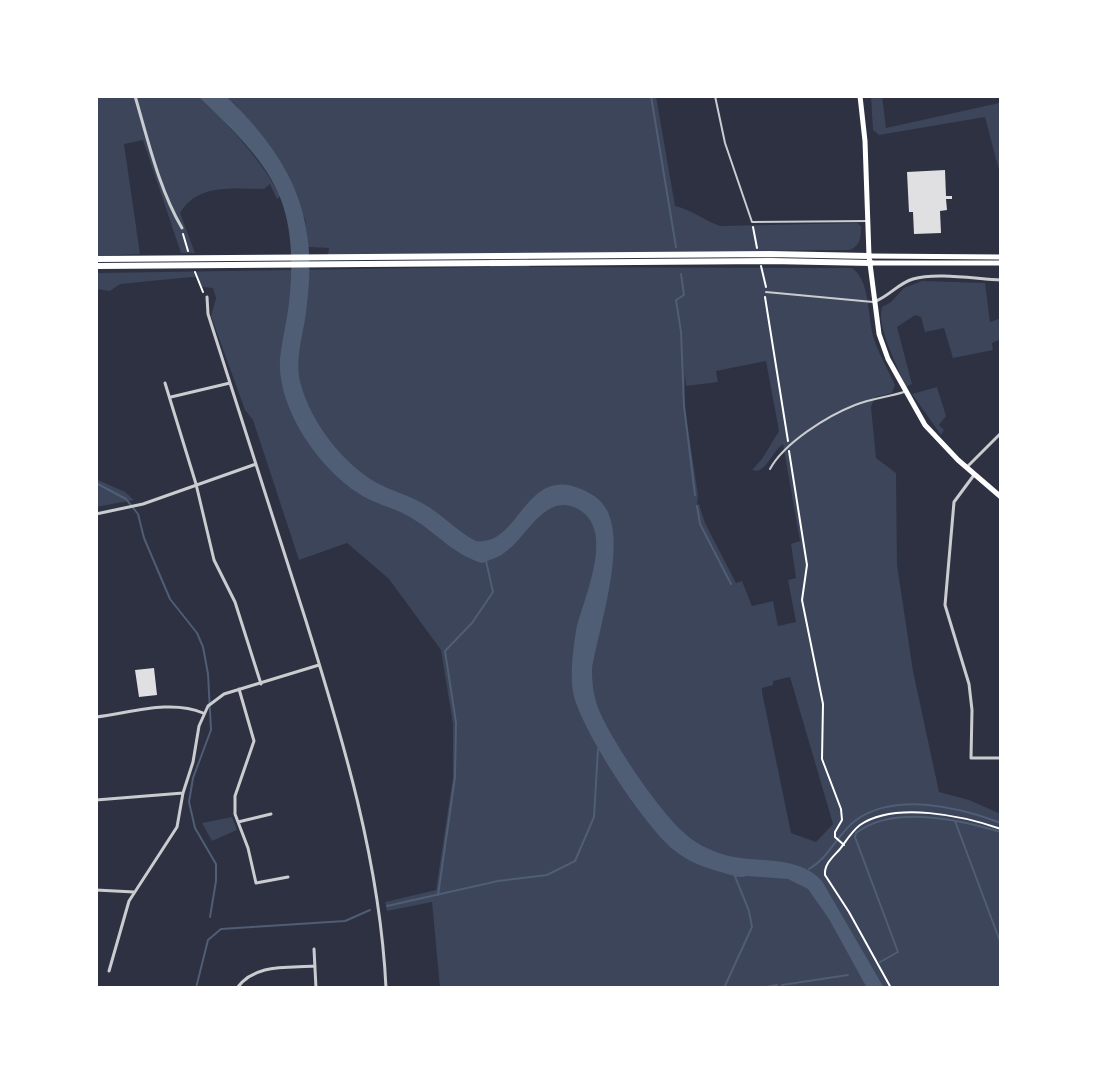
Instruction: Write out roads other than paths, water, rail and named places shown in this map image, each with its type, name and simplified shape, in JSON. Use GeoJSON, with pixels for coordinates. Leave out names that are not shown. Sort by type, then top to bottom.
{"type":"FeatureCollection","features":[{"type":"Feature","properties":{"kind":"highway"},"geometry":{"type":"LineString","coordinates":[[96,259],[255,262]]}},
{"type":"Feature","properties":{"kind":"highway"},"geometry":{"type":"LineString","coordinates":[[96,266],[344,261],[870,260]]}},
{"type":"Feature","properties":{"kind":"main road"},"geometry":{"type":"LineString","coordinates":[[860,96],[870,260],[879,334],[905,392],[925,425],[974,475],[1001,497]]}},
{"type":"Feature","properties":{"kind":"main road"},"geometry":{"type":"LineString","coordinates":[[870,260],[1001,260]]}},
{"type":"Feature","properties":{"kind":"street"},"geometry":{"type":"LineString","coordinates":[[135,96],[182,228]]}},
{"type":"Feature","properties":{"kind":"street"},"geometry":{"type":"LineString","coordinates":[[874,302],[887,297],[911,279],[1001,280]]}},
{"type":"Feature","properties":{"kind":"street"},"geometry":{"type":"LineString","coordinates":[[207,297],[208,314],[355,789],[376,903],[386,988]]}},
{"type":"Feature","properties":{"kind":"street"},"geometry":{"type":"LineString","coordinates":[[165,383],[196,484],[214,560],[235,602],[261,684]]}},
{"type":"Feature","properties":{"kind":"street"},"geometry":{"type":"LineString","coordinates":[[170,397],[230,383]]}},
{"type":"Feature","properties":{"kind":"street"},"geometry":{"type":"LineString","coordinates":[[966,467],[1001,433]]}},
{"type":"Feature","properties":{"kind":"street"},"geometry":{"type":"LineString","coordinates":[[96,514],[136,506],[256,464]]}},
{"type":"Feature","properties":{"kind":"street"},"geometry":{"type":"LineString","coordinates":[[974,475],[954,502],[945,605],[969,684],[971,758],[1001,758]]}},
{"type":"Feature","properties":{"kind":"street"},"geometry":{"type":"LineString","coordinates":[[109,971],[114,946],[134,892],[172,838],[180,816],[203,713],[215,700],[239,689],[319,665]]}},
{"type":"Feature","properties":{"kind":"street"},"geometry":{"type":"LineString","coordinates":[[239,689],[254,741],[235,796],[235,814],[248,848],[256,883],[288,877]]}},
{"type":"Feature","properties":{"kind":"street"},"geometry":{"type":"LineString","coordinates":[[96,717],[176,706],[190,707],[203,713]]}},
{"type":"Feature","properties":{"kind":"street"},"geometry":{"type":"LineString","coordinates":[[96,800],[183,793]]}},
{"type":"Feature","properties":{"kind":"street"},"geometry":{"type":"LineString","coordinates":[[238,822],[271,814]]}},
{"type":"Feature","properties":{"kind":"street"},"geometry":{"type":"LineString","coordinates":[[96,890],[134,892]]}},
{"type":"Feature","properties":{"kind":"street"},"geometry":{"type":"LineString","coordinates":[[314,949],[316,988]]}},
{"type":"Feature","properties":{"kind":"street"},"geometry":{"type":"LineString","coordinates":[[237,988],[261,970],[315,966]]}},
{"type":"Feature","properties":{"kind":"lane"},"geometry":{"type":"LineString","coordinates":[[715,96],[725,143],[752,222],[869,221]]}},
{"type":"Feature","properties":{"kind":"lane"},"geometry":{"type":"LineString","coordinates":[[766,292],[874,302]]}},
{"type":"Feature","properties":{"kind":"lane"},"geometry":{"type":"LineString","coordinates":[[770,469],[789,445],[855,405],[905,392]]}},
{"type":"Feature","properties":{"kind":"waterway"},"geometry":{"type":"LineString","coordinates":[[651,96],[676,247]]}},
{"type":"Feature","properties":{"kind":"waterway"},"geometry":{"type":"LineString","coordinates":[[681,274],[684,295],[676,300],[695,495]]}},
{"type":"Feature","properties":{"kind":"waterway"},"geometry":{"type":"LineString","coordinates":[[96,483],[126,499],[138,514],[144,538],[170,599],[197,633],[203,647],[211,730],[193,778],[189,802],[195,828],[216,864],[210,917]]}},
{"type":"Feature","properties":{"kind":"waterway"},"geometry":{"type":"LineString","coordinates":[[697,506],[700,524],[731,584]]}},
{"type":"Feature","properties":{"kind":"waterway"},"geometry":{"type":"LineString","coordinates":[[438,895],[455,777],[456,723],[445,651],[472,623],[493,592],[486,561]]}},
{"type":"Feature","properties":{"kind":"waterway"},"geometry":{"type":"LineString","coordinates":[[387,906],[498,881],[547,875],[575,861],[594,817],[598,749]]}},
{"type":"Feature","properties":{"kind":"waterway"},"geometry":{"type":"LineString","coordinates":[[809,869],[823,858],[856,820],[890,806],[928,805],[1001,823]]}},
{"type":"Feature","properties":{"kind":"waterway"},"geometry":{"type":"LineString","coordinates":[[880,962],[898,952],[856,833],[871,824],[908,817],[947,819],[1001,832]]}},
{"type":"Feature","properties":{"kind":"waterway"},"geometry":{"type":"LineString","coordinates":[[955,821],[1001,944]]}},
{"type":"Feature","properties":{"kind":"waterway"},"geometry":{"type":"LineString","coordinates":[[724,988],[752,927],[734,874]]}},
{"type":"Feature","properties":{"kind":"waterway"},"geometry":{"type":"LineString","coordinates":[[196,988],[208,940],[221,929],[345,921],[370,910]]}},
{"type":"Feature","properties":{"kind":"waterway"},"geometry":{"type":"LineString","coordinates":[[782,985],[848,975]]}},
{"type":"Feature","properties":{"kind":"waterway"},"geometry":{"type":"LineString","coordinates":[[760,988],[777,985]]}}]}
